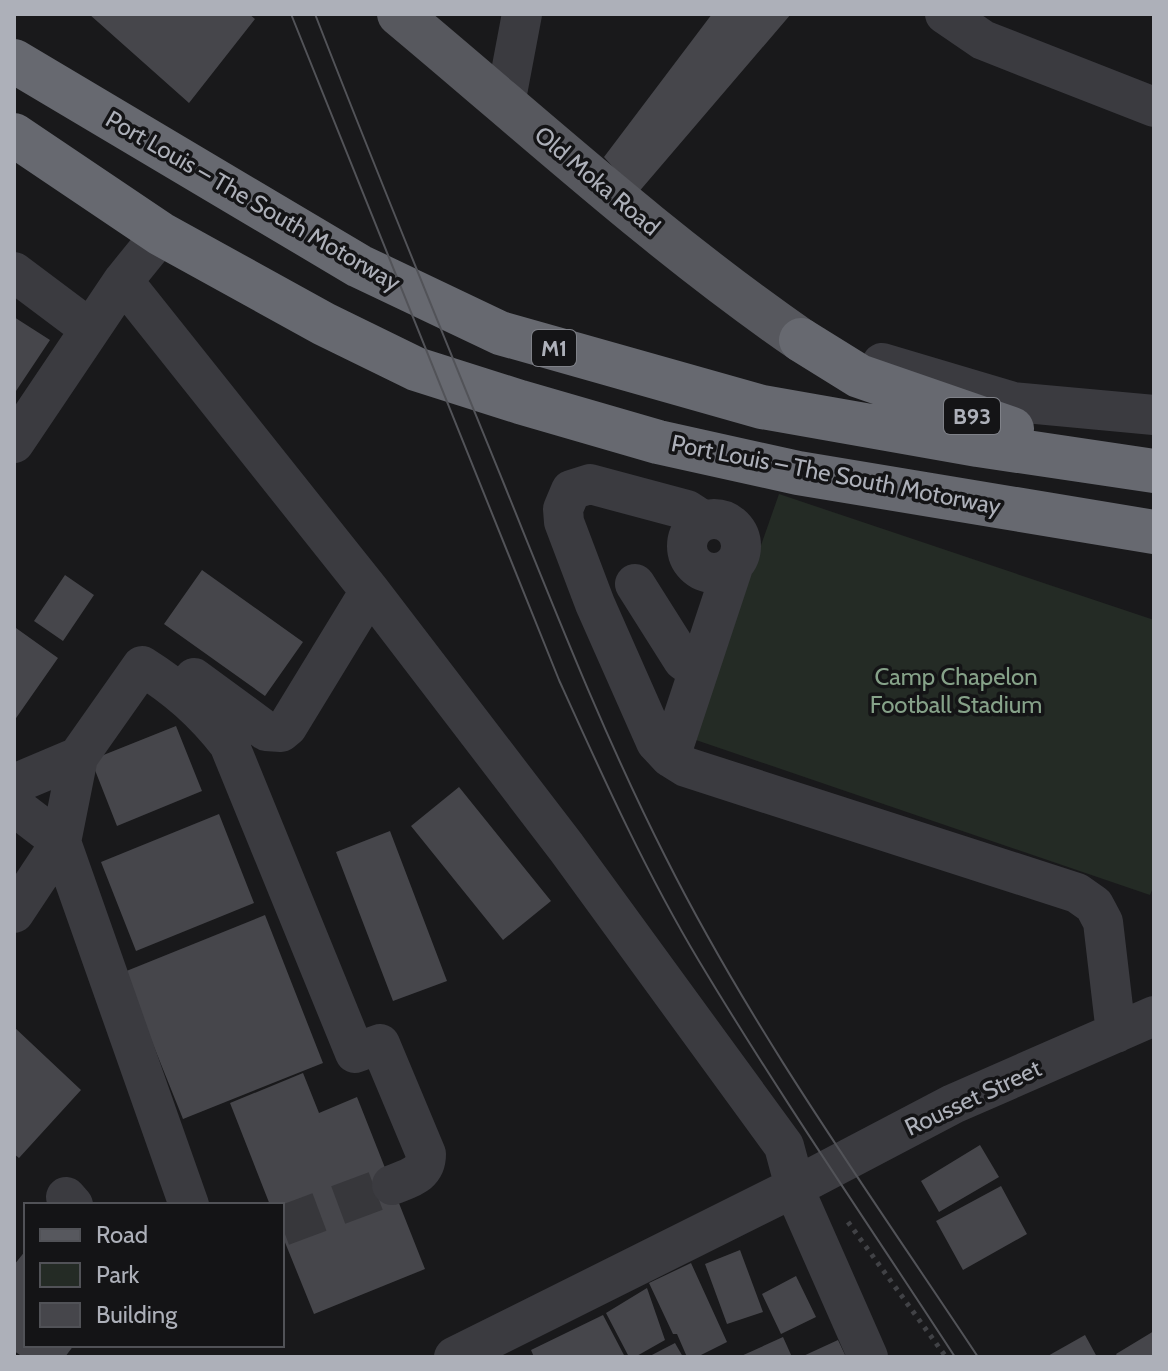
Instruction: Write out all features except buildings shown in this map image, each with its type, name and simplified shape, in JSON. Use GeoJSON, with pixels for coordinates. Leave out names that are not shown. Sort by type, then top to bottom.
{"type":"FeatureCollection","features":[{"type":"Feature","properties":{"kind":"highway","name":"Port Louis – The South Motorway"},"geometry":{"type":"LineString","coordinates":[[14,61],[359,266],[500,333],[762,407],[978,445],[1152,471]]}},
{"type":"Feature","properties":{"kind":"highway","name":"Port Louis – The South Motorway"},"geometry":{"type":"LineString","coordinates":[[14,135],[161,234],[324,324],[416,369],[658,442],[798,473],[1154,532]]}},
{"type":"Feature","properties":{"kind":"highway","name":"B93"},"geometry":{"type":"LineString","coordinates":[[801,340],[859,376],[904,393],[1152,471]]}},
{"type":"Feature","properties":{"kind":"main road","name":"Old Moka Road"},"geometry":{"type":"LineString","coordinates":[[399,14],[672,244],[801,340]]}},
{"type":"Feature","properties":{"kind":"street"},"geometry":{"type":"LineString","coordinates":[[505,104],[522,14]]}},
{"type":"Feature","properties":{"kind":"street"},"geometry":{"type":"LineString","coordinates":[[945,14],[983,40],[1154,107]]}},
{"type":"Feature","properties":{"kind":"street"},"geometry":{"type":"LineString","coordinates":[[14,443],[123,281],[161,234]]}},
{"type":"Feature","properties":{"kind":"street"},"geometry":{"type":"LineString","coordinates":[[14,272],[90,329]]}},
{"type":"Feature","properties":{"kind":"street"},"geometry":{"type":"LineString","coordinates":[[123,281],[370,591],[566,847],[784,1146],[795,1187],[868,1357]]}},
{"type":"Feature","properties":{"kind":"street"},"geometry":{"type":"LineString","coordinates":[[801,340],[1013,402],[1154,415]]}},
{"type":"Feature","properties":{"kind":"street"},"geometry":{"type":"LineString","coordinates":[[670,757],[741,548],[736,531],[721,520],[704,521],[687,510],[590,484],[571,490],[563,509],[564,522],[595,604],[656,742],[670,757],[686,767],[1077,893],[1094,905],[1103,922],[1116,1033]]}},
{"type":"Feature","properties":{"kind":"street"},"geometry":{"type":"LineString","coordinates":[[704,521],[691,533],[687,550],[690,559],[695,566],[711,573],[727,570],[734,564]]}},
{"type":"Feature","properties":{"kind":"street"},"geometry":{"type":"LineString","coordinates":[[595,604],[690,559]]}},
{"type":"Feature","properties":{"kind":"street"},"geometry":{"type":"LineString","coordinates":[[635,584],[683,660],[698,671]]}},
{"type":"Feature","properties":{"kind":"street"},"geometry":{"type":"LineString","coordinates":[[14,913],[61,842],[78,757],[150,655],[156,652],[161,654],[266,731],[281,732],[287,727],[370,591]]}},
{"type":"Feature","properties":{"kind":"street"},"geometry":{"type":"LineString","coordinates":[[142,666],[173,685],[204,713],[229,744],[355,1053],[380,1044],[426,1154],[426,1164],[422,1170],[392,1185]]}},
{"type":"Feature","properties":{"kind":"street"},"geometry":{"type":"LineString","coordinates":[[14,784],[78,757]]}},
{"type":"Feature","properties":{"kind":"street"},"geometry":{"type":"LineString","coordinates":[[14,806],[61,842],[188,1203]]}},
{"type":"Feature","properties":{"kind":"street","name":"Rousset Street"},"geometry":{"type":"LineString","coordinates":[[454,1357],[795,1187],[953,1104],[1154,1016]]}},
{"type":"Feature","properties":{"kind":"path"},"geometry":{"type":"LineString","coordinates":[[839,1210],[946,1357]]}},
{"type":"Feature","properties":{"kind":"green space","name":"Camp Chapelon Football Stadium"},"geometry":{"type":"Polygon","coordinates":[[[779,494],[1154,620],[1154,885],[1150,895],[693,739],[779,494]]]}},
{"type":"Feature","properties":{"kind":"tunnel"},"geometry":{"type":"LineString","coordinates":[[284,1225],[392,1185]]}},
{"type":"Feature","properties":{"kind":"tram line"},"geometry":{"type":"LineString","coordinates":[[291,14],[559,680],[625,822],[679,927],[730,1011],[955,1357]]}},
{"type":"Feature","properties":{"kind":"tram line"},"geometry":{"type":"LineString","coordinates":[[315,14],[561,626],[666,858],[700,923],[775,1050],[978,1357]]}}]}
